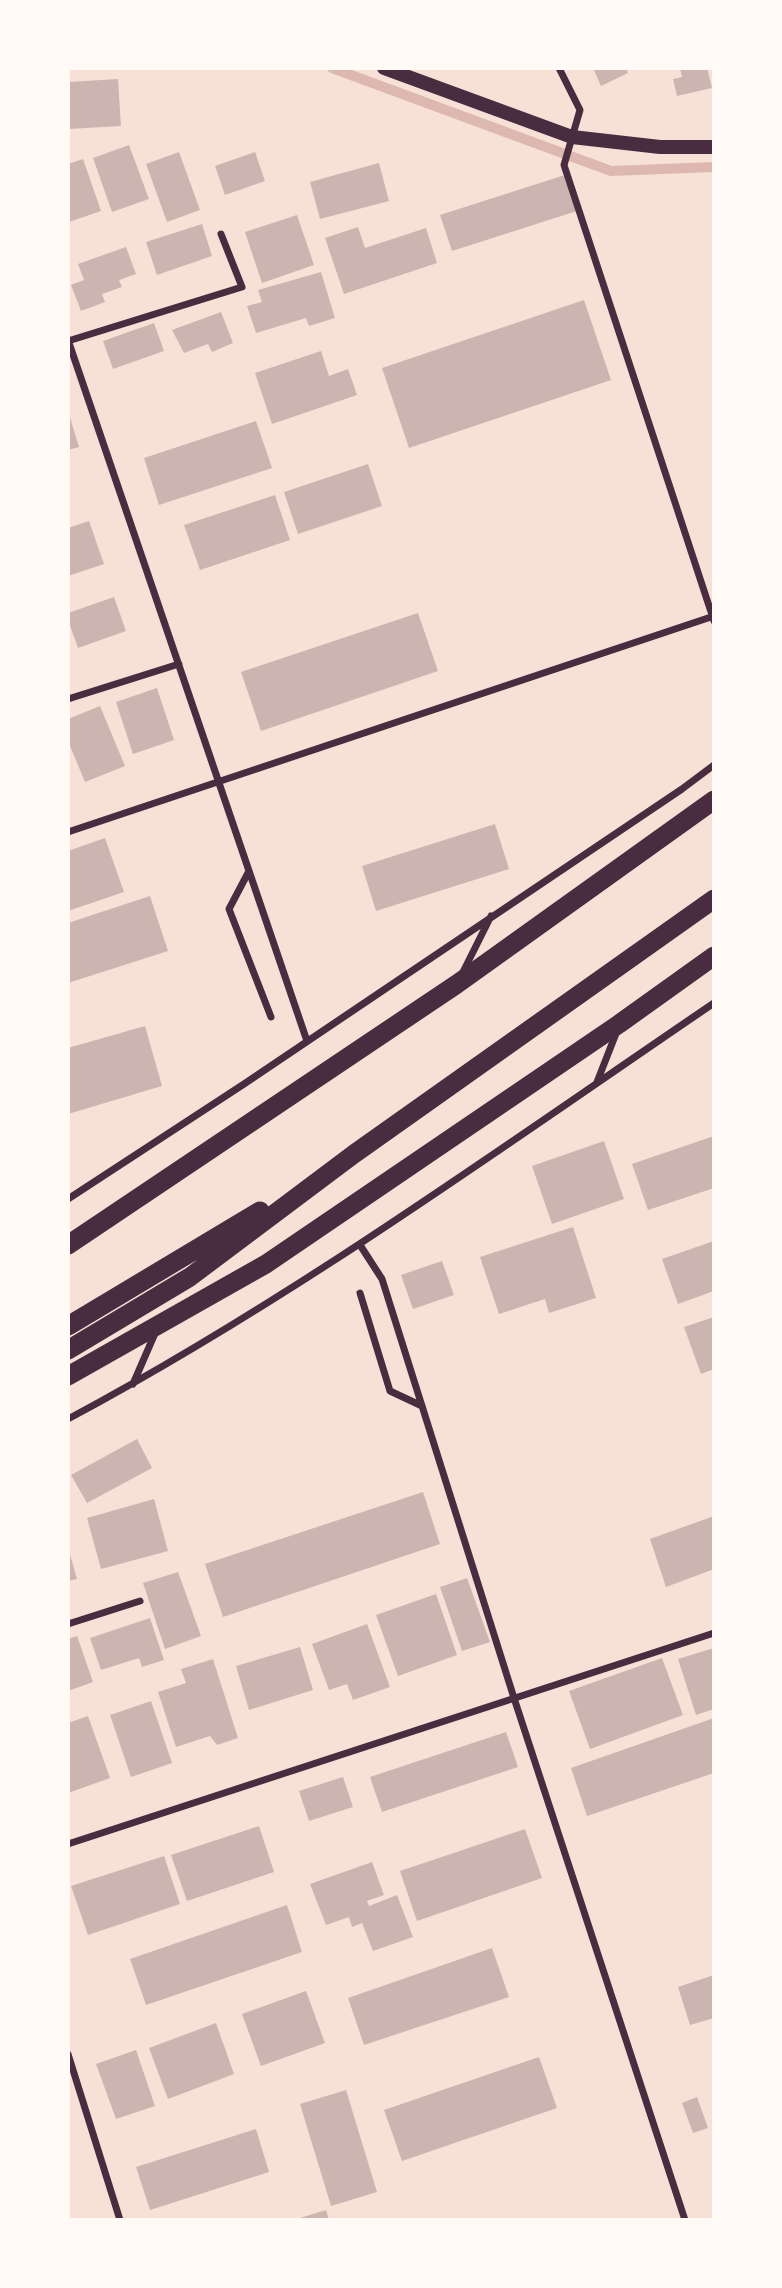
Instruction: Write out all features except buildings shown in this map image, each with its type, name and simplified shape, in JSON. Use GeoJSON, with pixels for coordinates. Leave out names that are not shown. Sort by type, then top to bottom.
{"type":"FeatureCollection","features":[{"type":"Feature","properties":{"kind":"highway"},"geometry":{"type":"LineString","coordinates":[[68,1245],[457,984],[714,800]]}},
{"type":"Feature","properties":{"kind":"highway"},"geometry":{"type":"LineString","coordinates":[[68,1350],[190,1277],[354,1154],[714,899]]}},
{"type":"Feature","properties":{"kind":"highway"},"geometry":{"type":"LineString","coordinates":[[68,1376],[266,1264],[619,1024],[714,956]]}},
{"type":"Feature","properties":{"kind":"highway"},"geometry":{"type":"LineString","coordinates":[[68,1326],[354,1154]]}},
{"type":"Feature","properties":{"kind":"main road"},"geometry":{"type":"LineString","coordinates":[[384,68],[572,137],[660,147],[714,147]]}},
{"type":"Feature","properties":{"kind":"street"},"geometry":{"type":"LineString","coordinates":[[68,832],[713,618],[564,164],[580,110],[559,68]]}},
{"type":"Feature","properties":{"kind":"street"},"geometry":{"type":"LineString","coordinates":[[221,234],[242,287],[68,341],[307,1041]]}},
{"type":"Feature","properties":{"kind":"street"},"geometry":{"type":"LineString","coordinates":[[68,699],[179,664]]}},
{"type":"Feature","properties":{"kind":"street"},"geometry":{"type":"LineString","coordinates":[[68,1199],[307,1041],[714,765]]}},
{"type":"Feature","properties":{"kind":"street"},"geometry":{"type":"LineString","coordinates":[[249,871],[229,909],[271,1017]]}},
{"type":"Feature","properties":{"kind":"street"},"geometry":{"type":"LineString","coordinates":[[457,984],[491,916]]}},
{"type":"Feature","properties":{"kind":"street"},"geometry":{"type":"LineString","coordinates":[[68,1419],[134,1384],[360,1245],[714,1003]]}},
{"type":"Feature","properties":{"kind":"street"},"geometry":{"type":"LineString","coordinates":[[597,1083],[619,1024]]}},
{"type":"Feature","properties":{"kind":"street"},"geometry":{"type":"LineString","coordinates":[[360,1245],[382,1279],[514,1698],[685,2220]]}},
{"type":"Feature","properties":{"kind":"street"},"geometry":{"type":"LineString","coordinates":[[360,1293],[390,1391],[422,1406]]}},
{"type":"Feature","properties":{"kind":"street"},"geometry":{"type":"LineString","coordinates":[[134,1384],[158,1327]]}},
{"type":"Feature","properties":{"kind":"street"},"geometry":{"type":"LineString","coordinates":[[68,1625],[140,1601]]}},
{"type":"Feature","properties":{"kind":"street"},"geometry":{"type":"LineString","coordinates":[[68,1844],[714,1633]]}},
{"type":"Feature","properties":{"kind":"street"},"geometry":{"type":"LineString","coordinates":[[68,2054],[120,2220]]}},
{"type":"Feature","properties":{"kind":"waterway"},"geometry":{"type":"LineString","coordinates":[[332,68],[611,171],[714,167]]}}]}
